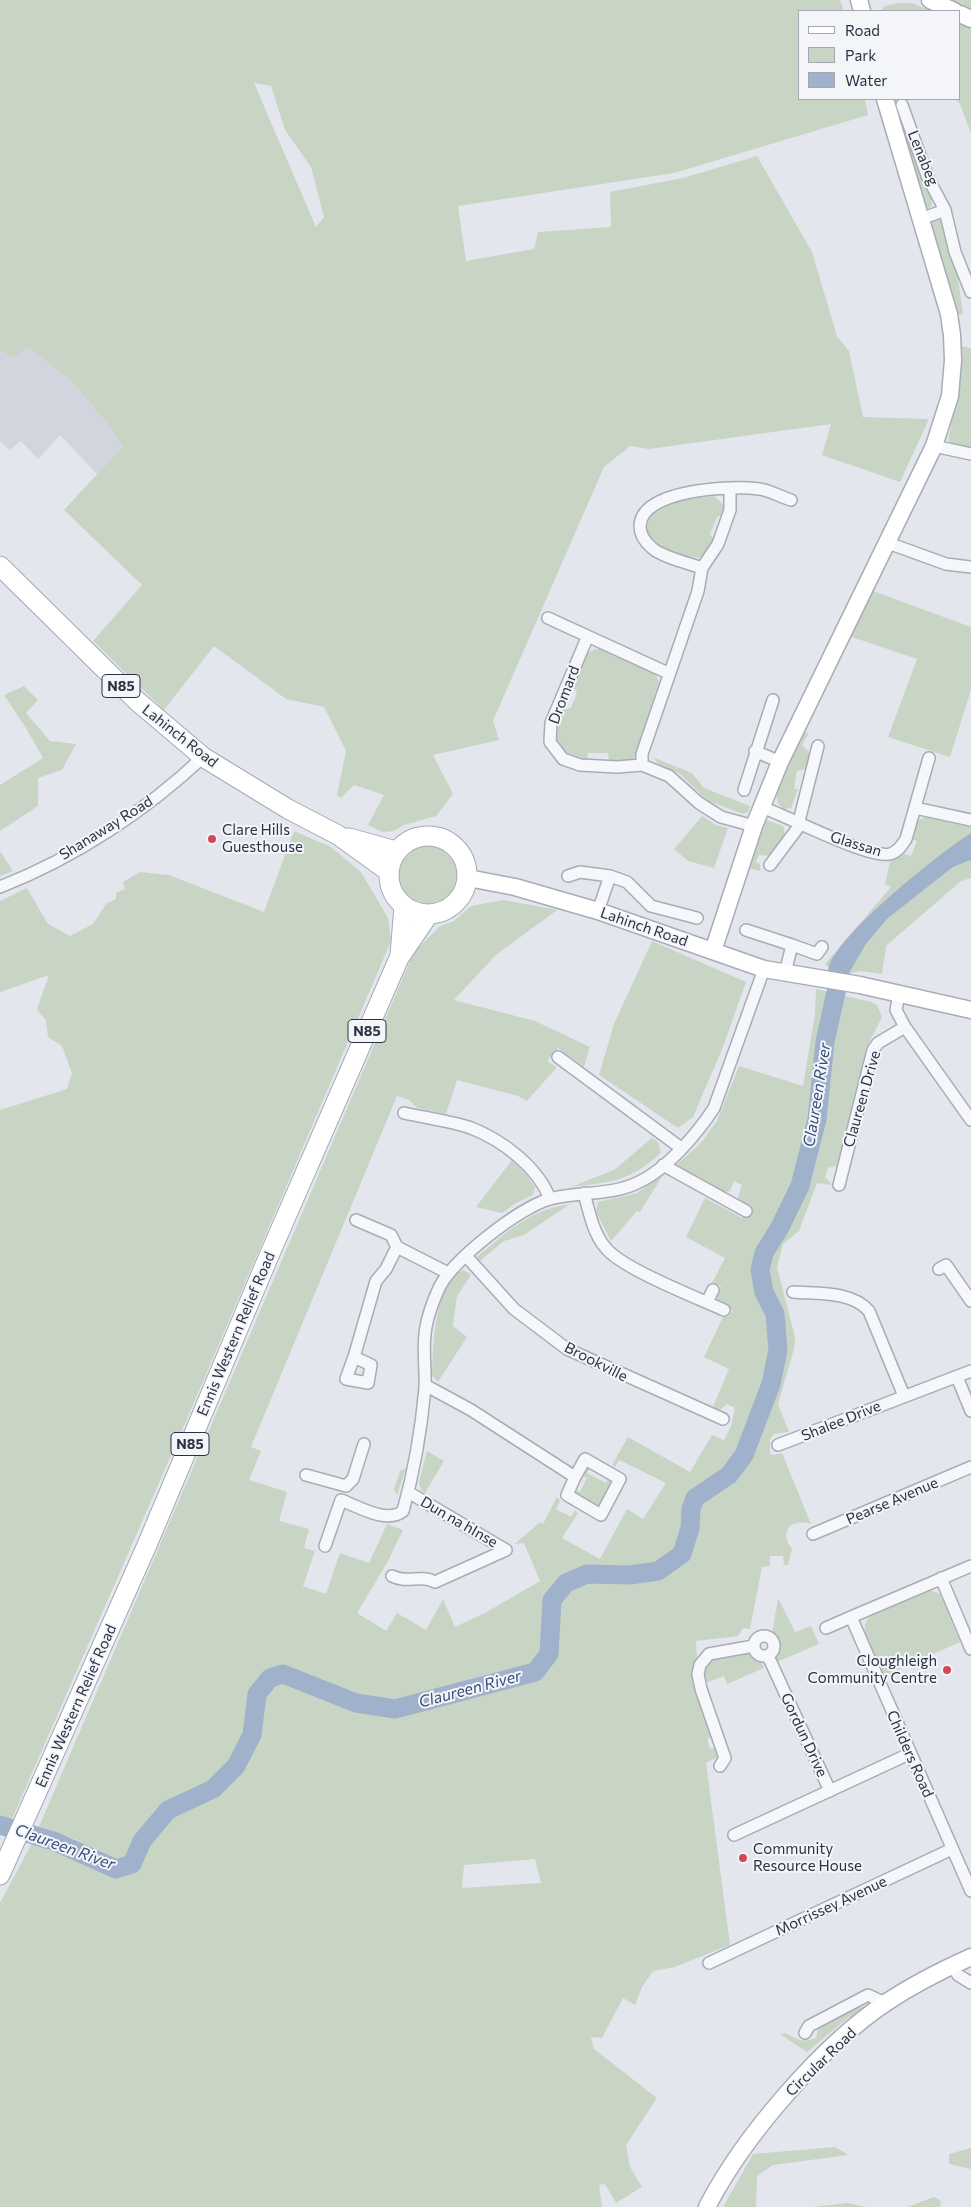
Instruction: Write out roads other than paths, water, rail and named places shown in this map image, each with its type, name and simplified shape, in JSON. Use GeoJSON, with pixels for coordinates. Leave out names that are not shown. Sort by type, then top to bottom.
{"type":"FeatureCollection","features":[{"type":"Feature","properties":{"kind":"main road","name":"Lahinch Road"},"geometry":{"type":"LineString","coordinates":[[0,566],[137,702],[204,757],[288,809],[338,834],[388,871]]}},
{"type":"Feature","properties":{"kind":"main road","name":"Lahinch Road"},"geometry":{"type":"LineString","coordinates":[[338,834],[396,851]]}},
{"type":"Feature","properties":{"kind":"main road"},"geometry":{"type":"LineString","coordinates":[[422,835],[445,838],[455,845],[462,854],[468,878],[459,899],[440,912],[429,914],[416,912],[404,906],[395,897],[389,885],[388,871],[396,851],[412,838],[422,835]]}},
{"type":"Feature","properties":{"kind":"main road","name":"Ennis Western Relief Road"},"geometry":{"type":"LineString","coordinates":[[399,958],[404,906]]}},
{"type":"Feature","properties":{"kind":"main road","name":"Ennis Western Relief Road"},"geometry":{"type":"LineString","coordinates":[[3,1869],[42,1784],[399,958],[429,914]]}},
{"type":"Feature","properties":{"kind":"street"},"geometry":{"type":"LineString","coordinates":[[930,0],[952,10]]}},
{"type":"Feature","properties":{"kind":"street"},"geometry":{"type":"LineString","coordinates":[[713,951],[754,826],[780,762],[934,446],[950,396],[953,360],[949,314],[885,100]]}},
{"type":"Feature","properties":{"kind":"street","name":"Lenabeg"},"geometry":{"type":"LineString","coordinates":[[902,105],[928,178],[945,210],[955,252],[971,292]]}},
{"type":"Feature","properties":{"kind":"street"},"geometry":{"type":"LineString","coordinates":[[921,219],[945,210]]}},
{"type":"Feature","properties":{"kind":"street"},"geometry":{"type":"LineString","coordinates":[[934,446],[971,454]]}},
{"type":"Feature","properties":{"kind":"street"},"geometry":{"type":"LineString","coordinates":[[730,488],[730,510],[718,544],[702,568],[698,592],[668,674],[642,754],[642,764],[669,776],[699,803],[721,817],[754,826]]}},
{"type":"Feature","properties":{"kind":"street"},"geometry":{"type":"LineString","coordinates":[[702,568],[652,549],[640,534],[640,519],[650,508],[664,498],[730,488],[760,489],[791,500]]}},
{"type":"Feature","properties":{"kind":"street"},"geometry":{"type":"LineString","coordinates":[[888,543],[946,564],[971,567]]}},
{"type":"Feature","properties":{"kind":"street"},"geometry":{"type":"LineString","coordinates":[[548,618],[587,638],[668,674]]}},
{"type":"Feature","properties":{"kind":"street","name":"Dromard"},"geometry":{"type":"LineString","coordinates":[[587,638],[551,724],[550,742],[563,759],[580,765],[617,767],[642,764]]}},
{"type":"Feature","properties":{"kind":"street"},"geometry":{"type":"LineString","coordinates":[[744,790],[773,700]]}},
{"type":"Feature","properties":{"kind":"street"},"geometry":{"type":"LineString","coordinates":[[770,865],[779,855],[798,823],[818,746]]}},
{"type":"Feature","properties":{"kind":"street"},"geometry":{"type":"LineString","coordinates":[[755,751],[780,762]]}},
{"type":"Feature","properties":{"kind":"street","name":"Shanaway Road"},"geometry":{"type":"LineString","coordinates":[[0,887],[22,878],[96,838],[173,786],[204,757]]}},
{"type":"Feature","properties":{"kind":"street","name":"Glassan"},"geometry":{"type":"LineString","coordinates":[[761,807],[870,851],[888,854],[900,849],[906,838],[930,758]]}},
{"type":"Feature","properties":{"kind":"street"},"geometry":{"type":"LineString","coordinates":[[915,808],[971,820]]}},
{"type":"Feature","properties":{"kind":"street"},"geometry":{"type":"LineString","coordinates":[[568,876],[580,872],[610,876],[627,882],[651,906],[697,918]]}},
{"type":"Feature","properties":{"kind":"street"},"geometry":{"type":"LineString","coordinates":[[598,911],[610,876]]}},
{"type":"Feature","properties":{"kind":"street","name":"Lahinch Road"},"geometry":{"type":"LineString","coordinates":[[468,878],[515,887],[598,911],[764,969],[860,986],[971,1010]]}},
{"type":"Feature","properties":{"kind":"street"},"geometry":{"type":"LineString","coordinates":[[746,930],[818,954],[822,947]]}},
{"type":"Feature","properties":{"kind":"street"},"geometry":{"type":"LineString","coordinates":[[785,973],[792,945]]}},
{"type":"Feature","properties":{"kind":"street"},"geometry":{"type":"LineString","coordinates":[[404,1112],[481,1132],[524,1162],[538,1177],[550,1198],[620,1188],[640,1182],[662,1165],[701,1129],[714,1108],[764,969]]}},
{"type":"Feature","properties":{"kind":"street"},"geometry":{"type":"LineString","coordinates":[[899,994],[896,1010],[905,1028],[971,1120]]}},
{"type":"Feature","properties":{"kind":"street","name":"Claureen Drive"},"geometry":{"type":"LineString","coordinates":[[839,1184],[873,1050],[878,1043],[905,1028]]}},
{"type":"Feature","properties":{"kind":"street"},"geometry":{"type":"LineString","coordinates":[[558,1057],[680,1148]]}},
{"type":"Feature","properties":{"kind":"street"},"geometry":{"type":"LineString","coordinates":[[662,1165],[746,1211]]}},
{"type":"Feature","properties":{"kind":"street"},"geometry":{"type":"LineString","coordinates":[[584,1193],[596,1234],[606,1249],[637,1270],[724,1310]]}},
{"type":"Feature","properties":{"kind":"street","name":"Dun na hInse"},"geometry":{"type":"LineString","coordinates":[[341,1500],[387,1517],[397,1516],[403,1511],[419,1451],[425,1385],[425,1328],[439,1288],[448,1273],[516,1214],[550,1198]]}},
{"type":"Feature","properties":{"kind":"street"},"geometry":{"type":"LineString","coordinates":[[356,1220],[391,1235],[396,1247],[448,1273]]}},
{"type":"Feature","properties":{"kind":"street"},"geometry":{"type":"LineString","coordinates":[[354,1357],[376,1281],[386,1269],[396,1247]]}},
{"type":"Feature","properties":{"kind":"street","name":"Brookville"},"geometry":{"type":"LineString","coordinates":[[466,1256],[514,1309],[567,1349],[723,1419]]}},
{"type":"Feature","properties":{"kind":"street"},"geometry":{"type":"LineString","coordinates":[[940,1269],[946,1265],[971,1302]]}},
{"type":"Feature","properties":{"kind":"street"},"geometry":{"type":"LineString","coordinates":[[707,1302],[713,1290]]}},
{"type":"Feature","properties":{"kind":"street"},"geometry":{"type":"LineString","coordinates":[[793,1292],[828,1294],[862,1303],[869,1311],[904,1396]]}},
{"type":"Feature","properties":{"kind":"street","name":"Shalee Drive"},"geometry":{"type":"LineString","coordinates":[[778,1445],[971,1371]]}},
{"type":"Feature","properties":{"kind":"street"},"geometry":{"type":"LineString","coordinates":[[957,1377],[971,1411]]}},
{"type":"Feature","properties":{"kind":"street"},"geometry":{"type":"LineString","coordinates":[[425,1385],[471,1410],[575,1477]]}},
{"type":"Feature","properties":{"kind":"street"},"geometry":{"type":"LineString","coordinates":[[325,1546],[346,1486],[353,1479],[364,1444]]}},
{"type":"Feature","properties":{"kind":"street"},"geometry":{"type":"LineString","coordinates":[[585,1460],[620,1479],[601,1515],[567,1495],[575,1477],[585,1460]]}},
{"type":"Feature","properties":{"kind":"street","name":"Pearse Avenue"},"geometry":{"type":"LineString","coordinates":[[813,1534],[971,1467]]}},
{"type":"Feature","properties":{"kind":"street"},"geometry":{"type":"LineString","coordinates":[[306,1474],[346,1486]]}},
{"type":"Feature","properties":{"kind":"street","name":"Dun na hInse"},"geometry":{"type":"LineString","coordinates":[[392,1576],[402,1581],[427,1578],[435,1582],[506,1550],[408,1492]]}},
{"type":"Feature","properties":{"kind":"street"},"geometry":{"type":"LineString","coordinates":[[826,1628],[971,1566]]}},
{"type":"Feature","properties":{"kind":"street"},"geometry":{"type":"LineString","coordinates":[[941,1578],[971,1649]]}},
{"type":"Feature","properties":{"kind":"street","name":"Childers Road"},"geometry":{"type":"LineString","coordinates":[[851,1617],[909,1754],[971,1891]]}},
{"type":"Feature","properties":{"kind":"street","name":"Gordun Drive"},"geometry":{"type":"LineString","coordinates":[[759,1637],[770,1638],[774,1648],[768,1656],[760,1655],[755,1651],[754,1646],[759,1637]]}},
{"type":"Feature","properties":{"kind":"street"},"geometry":{"type":"LineString","coordinates":[[720,1766],[725,1758],[701,1689],[698,1674],[700,1665],[709,1654],[754,1646]]}},
{"type":"Feature","properties":{"kind":"street","name":"Gordun Drive"},"geometry":{"type":"LineString","coordinates":[[768,1656],[830,1791],[909,1754]]}},
{"type":"Feature","properties":{"kind":"street"},"geometry":{"type":"LineString","coordinates":[[734,1835],[830,1791]]}},
{"type":"Feature","properties":{"kind":"street","name":"Morrissey Avenue"},"geometry":{"type":"LineString","coordinates":[[709,1963],[952,1849]]}},
{"type":"Feature","properties":{"kind":"street","name":"Circular Road"},"geometry":{"type":"LineString","coordinates":[[707,2207],[740,2155],[785,2096],[819,2060],[885,2003],[926,1978],[971,1957]]}},
{"type":"Feature","properties":{"kind":"street"},"geometry":{"type":"LineString","coordinates":[[952,1965],[958,1975],[971,1983]]}},
{"type":"Feature","properties":{"kind":"street"},"geometry":{"type":"LineString","coordinates":[[805,2033],[809,2026],[868,1995],[885,2003]]}},
{"type":"Feature","properties":{"kind":"water"},"geometry":{"type":"Polygon","coordinates":[[[971,833],[971,860],[953,867],[887,919],[866,944],[834,999],[828,968],[838,950],[852,933],[892,894],[936,858],[971,833]]]}},
{"type":"Feature","properties":{"kind":"waterway","name":"Claureen River"},"geometry":{"type":"LineString","coordinates":[[0,1825],[56,1842],[116,1869],[132,1864],[142,1841],[168,1810],[213,1789],[236,1766],[252,1735],[257,1694],[270,1678],[283,1674],[356,1703],[395,1709],[535,1672],[549,1654],[552,1600],[566,1583],[587,1574],[630,1575],[658,1571],[682,1554],[690,1528],[691,1509],[695,1498],[729,1475],[744,1455],[771,1384],[778,1350],[775,1314],[764,1292],[760,1270],[764,1253],[780,1227],[800,1186],[817,1119],[825,1042],[840,974]]}},
{"type":"Feature","properties":{"kind":"place","name":"Clare Hills Guesthouse"},"geometry":{"type":"Point","coordinates":[212,839]}},
{"type":"Feature","properties":{"kind":"place","name":"Cloughleigh Community Centre"},"geometry":{"type":"Point","coordinates":[947,1670]}},
{"type":"Feature","properties":{"kind":"place","name":"Community Resource House"},"geometry":{"type":"Point","coordinates":[743,1858]}}]}
